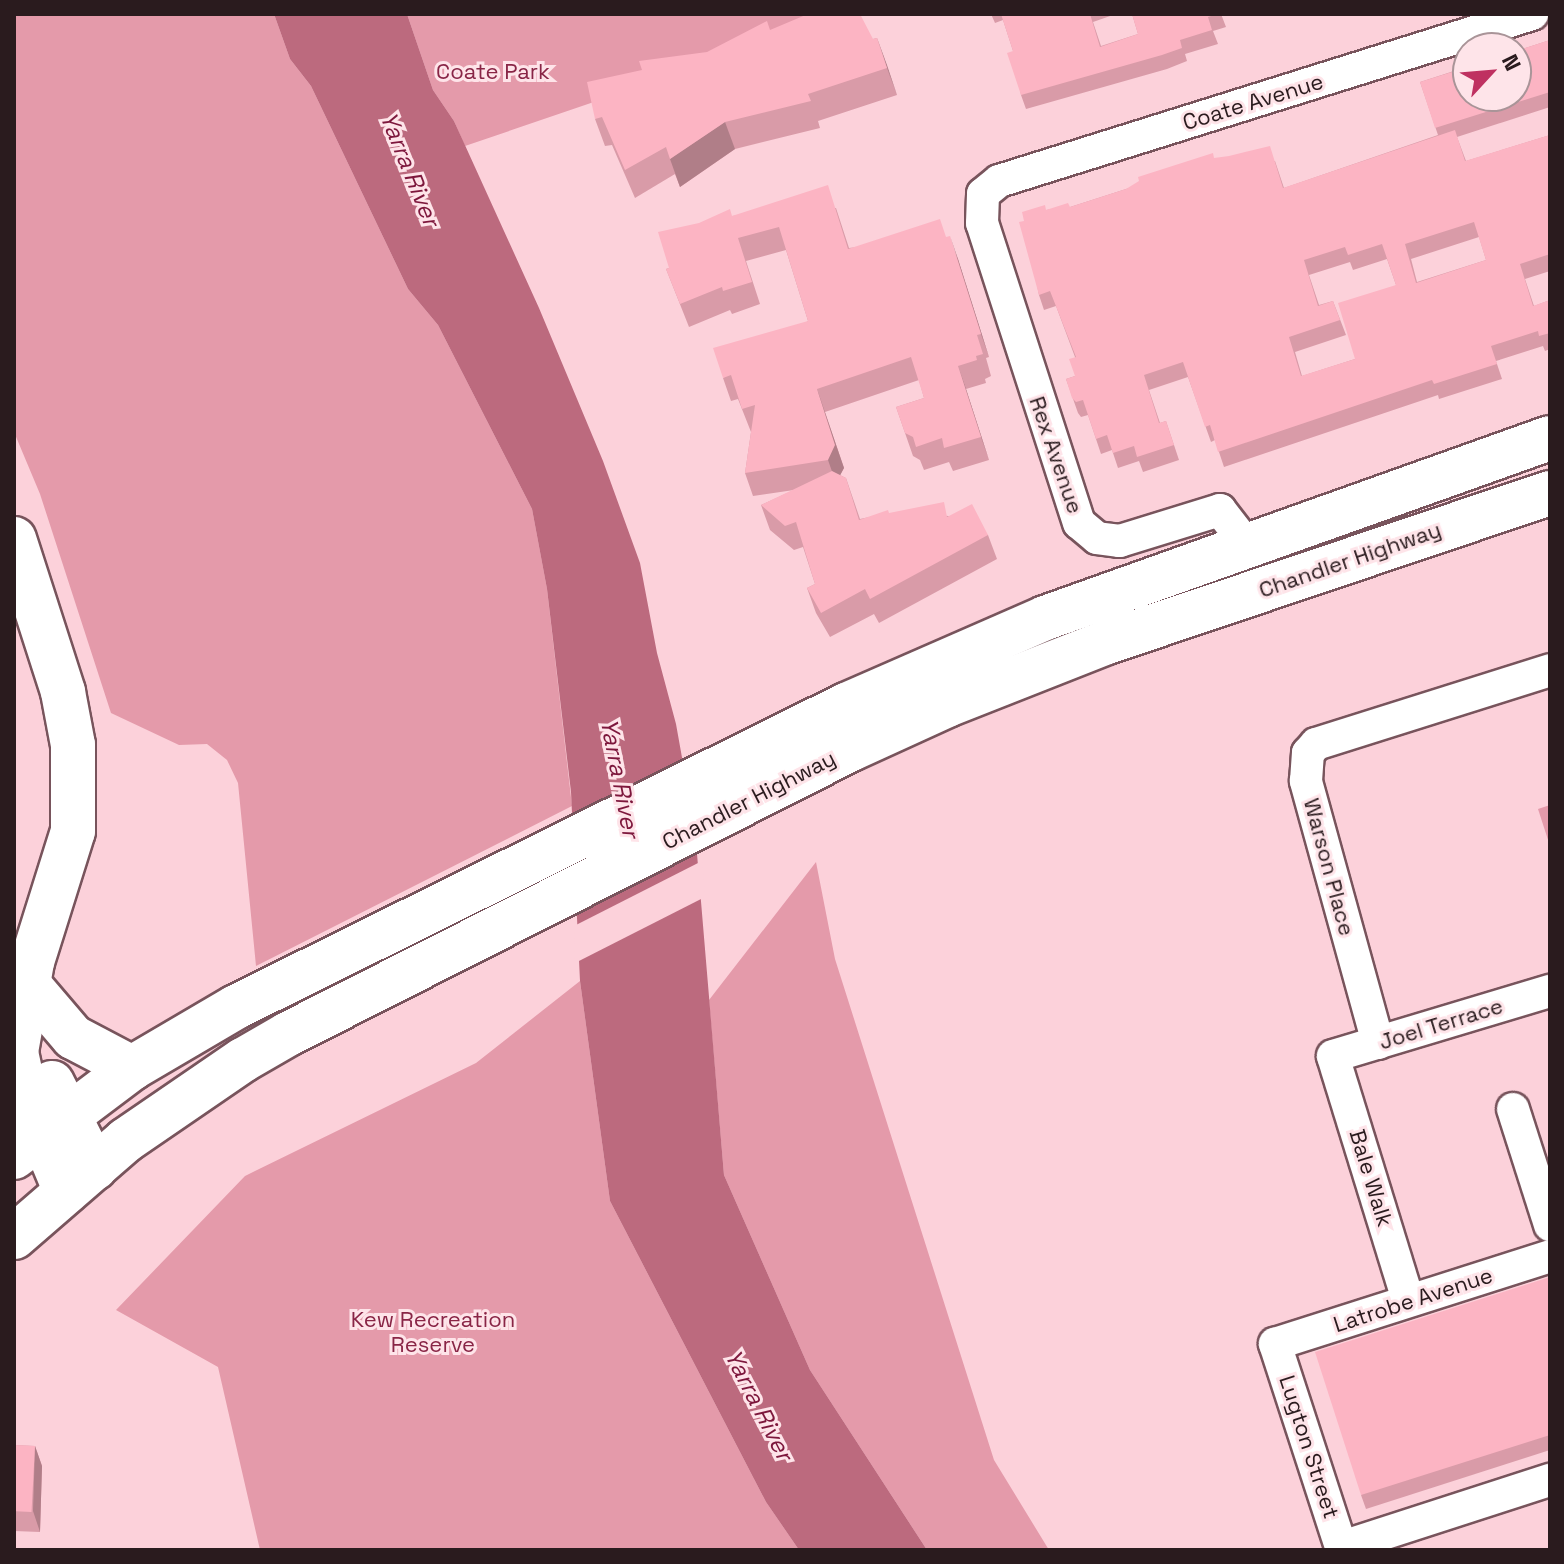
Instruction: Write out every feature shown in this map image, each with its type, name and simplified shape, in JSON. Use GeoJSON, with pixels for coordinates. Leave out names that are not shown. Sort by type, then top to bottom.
{"type":"FeatureCollection","features":[{"type":"Feature","properties":{"kind":"main road","name":"Chandler Highway"},"geometry":{"type":"LineString","coordinates":[[41,1136],[132,1068],[236,1007],[846,705],[1045,618],[1550,438]]}},
{"type":"Feature","properties":{"kind":"main road","name":"Chandler Highway"},"geometry":{"type":"LineString","coordinates":[[14,1237],[169,1108],[243,1060],[851,749],[947,705],[1104,643],[1550,493]]}},
{"type":"Feature","properties":{"kind":"main road"},"geometry":{"type":"LineString","coordinates":[[14,539],[63,692],[76,783],[73,831],[26,990],[16,1042],[16,1062],[41,1136],[80,1180]]}},
{"type":"Feature","properties":{"kind":"main road"},"geometry":{"type":"LineString","coordinates":[[26,990],[73,1037],[132,1068]]}},
{"type":"Feature","properties":{"kind":"street","name":"Coate Avenue"},"geometry":{"type":"LineString","coordinates":[[981,199],[985,191],[999,181],[1532,14]]}},
{"type":"Feature","properties":{"kind":"street","name":"Rex Avenue"},"geometry":{"type":"LineString","coordinates":[[981,199],[982,223],[1072,509],[1086,530],[1111,542],[1232,505],[1247,545]]}},
{"type":"Feature","properties":{"kind":"street","name":"Warson Place"},"geometry":{"type":"LineString","coordinates":[[1378,1043],[1306,781],[1308,753],[1316,744],[1550,670]]}},
{"type":"Feature","properties":{"kind":"street","name":"Joel Terrace"},"geometry":{"type":"LineString","coordinates":[[1333,1056],[1550,991]]}},
{"type":"Feature","properties":{"kind":"street","name":"Bale Walk"},"geometry":{"type":"LineString","coordinates":[[1333,1056],[1408,1300]]}},
{"type":"Feature","properties":{"kind":"street"},"geometry":{"type":"LineString","coordinates":[[1513,1109],[1550,1225]]}},
{"type":"Feature","properties":{"kind":"street","name":"Latrobe Avenue"},"geometry":{"type":"LineString","coordinates":[[1275,1344],[1550,1256]]}},
{"type":"Feature","properties":{"kind":"street","name":"Lugton Street"},"geometry":{"type":"LineString","coordinates":[[1275,1344],[1342,1548]]}},
{"type":"Feature","properties":{"kind":"street"},"geometry":{"type":"LineString","coordinates":[[1342,1548],[1550,1480]]}},
{"type":"Feature","properties":{"kind":"green space"},"geometry":{"type":"Polygon","coordinates":[[[14,14],[274,14],[290,59],[311,86],[408,289],[438,325],[532,509],[547,589],[572,806],[256,966],[238,783],[227,760],[207,744],[179,745],[111,713],[40,494],[14,432],[14,14]]]}},
{"type":"Feature","properties":{"kind":"green space","name":"Coate Park"},"geometry":{"type":"Polygon","coordinates":[[[407,14],[852,14],[465,146],[454,121],[433,90],[407,14]]]}},
{"type":"Feature","properties":{"kind":"green space"},"geometry":{"type":"Polygon","coordinates":[[[1550,805],[1550,846],[1538,809],[1550,805]]]}},
{"type":"Feature","properties":{"kind":"green space"},"geometry":{"type":"Polygon","coordinates":[[[816,862],[835,959],[994,1460],[1049,1550],[927,1550],[810,1370],[724,1175],[709,1000],[816,862]]]}},
{"type":"Feature","properties":{"kind":"green space","name":"Kew Recreation Reserve"},"geometry":{"type":"Polygon","coordinates":[[[580,981],[610,1201],[766,1502],[799,1550],[260,1550],[218,1367],[116,1310],[245,1176],[476,1063],[580,981]]]}},
{"type":"Feature","properties":{"kind":"water","name":"Yarra River"},"geometry":{"type":"Polygon","coordinates":[[[274,14],[407,14],[433,90],[454,121],[539,308],[603,461],[640,563],[657,653],[676,724],[695,830],[724,1175],[810,1370],[927,1550],[799,1550],[766,1502],[610,1201],[580,981],[571,792],[547,589],[532,509],[438,325],[408,289],[311,86],[290,59],[274,14]]]}},
{"type":"Feature","properties":{"kind":"pier"},"geometry":{"type":"Polygon","coordinates":[[[702,861],[705,897],[575,963],[574,926],[702,861]]]}},
{"type":"Feature","properties":{"kind":"building"},"geometry":{"type":"Polygon","coordinates":[[[808,14],[860,14],[873,39],[877,38],[887,68],[808,94],[811,101],[725,122],[670,159],[666,147],[625,170],[602,117],[595,119],[587,82],[642,70],[639,61],[707,52],[767,21],[770,30],[808,14]]]}},
{"type":"Feature","properties":{"kind":"building"},"geometry":{"type":"Polygon","coordinates":[[[1001,14],[1090,14],[1100,47],[1138,34],[1132,14],[1217,14],[1208,17],[1212,30],[1180,40],[1182,48],[1021,95],[1007,53],[1013,51],[1001,14]]]}},
{"type":"Feature","properties":{"kind":"building"},"geometry":{"type":"Polygon","coordinates":[[[1550,40],[1550,92],[1532,98],[1532,46],[1550,40]]]}},
{"type":"Feature","properties":{"kind":"building"},"geometry":{"type":"Polygon","coordinates":[[[1452,72],[1452,112],[1486,112],[1435,128],[1420,82],[1452,72]]]}},
{"type":"Feature","properties":{"kind":"building"},"geometry":{"type":"Polygon","coordinates":[[[1455,130],[1465,161],[1550,135],[1550,254],[1520,264],[1533,306],[1550,300],[1550,333],[1539,336],[1538,331],[1491,346],[1497,364],[1434,384],[1432,380],[1218,452],[1210,425],[1205,427],[1183,362],[1144,375],[1159,423],[1166,421],[1174,445],[1137,457],[1134,446],[1113,453],[1107,435],[1096,439],[1083,400],[1076,402],[1072,398],[1066,379],[1075,376],[1069,359],[1076,357],[1050,291],[1039,295],[1019,222],[1024,221],[1022,212],[1045,205],[1046,210],[1068,203],[1070,207],[1126,189],[1139,181],[1138,177],[1213,153],[1214,158],[1270,146],[1283,188],[1455,130]],[[1474,222],[1405,244],[1416,283],[1486,260],[1474,222]],[[1382,244],[1348,255],[1345,247],[1304,260],[1318,306],[1333,301],[1340,320],[1289,337],[1301,376],[1355,359],[1338,303],[1396,285],[1382,244]]]}},
{"type":"Feature","properties":{"kind":"building"},"geometry":{"type":"Polygon","coordinates":[[[828,185],[848,249],[940,219],[946,237],[950,236],[981,334],[977,335],[983,354],[976,356],[977,360],[958,366],[981,437],[944,448],[942,438],[916,447],[913,437],[905,433],[896,407],[924,398],[911,357],[817,389],[835,445],[828,460],[745,473],[755,405],[742,409],[731,375],[723,378],[713,348],[808,321],[779,227],[738,238],[752,282],[723,291],[722,287],[680,304],[666,269],[669,268],[658,232],[699,223],[730,209],[732,216],[828,185]]]}},
{"type":"Feature","properties":{"kind":"building"},"geometry":{"type":"Polygon","coordinates":[[[832,471],[846,478],[859,520],[888,510],[889,513],[944,502],[947,517],[972,504],[988,535],[870,599],[865,589],[821,613],[807,588],[815,584],[796,522],[785,526],[761,505],[832,471]]]}},
{"type":"Feature","properties":{"kind":"building"},"geometry":{"type":"Polygon","coordinates":[[[1550,1277],[1550,1435],[1361,1495],[1315,1352],[1550,1277]]]}},
{"type":"Feature","properties":{"kind":"building"},"geometry":{"type":"Polygon","coordinates":[[[14,1445],[35,1446],[32,1512],[14,1511],[14,1445]]]}}]}
